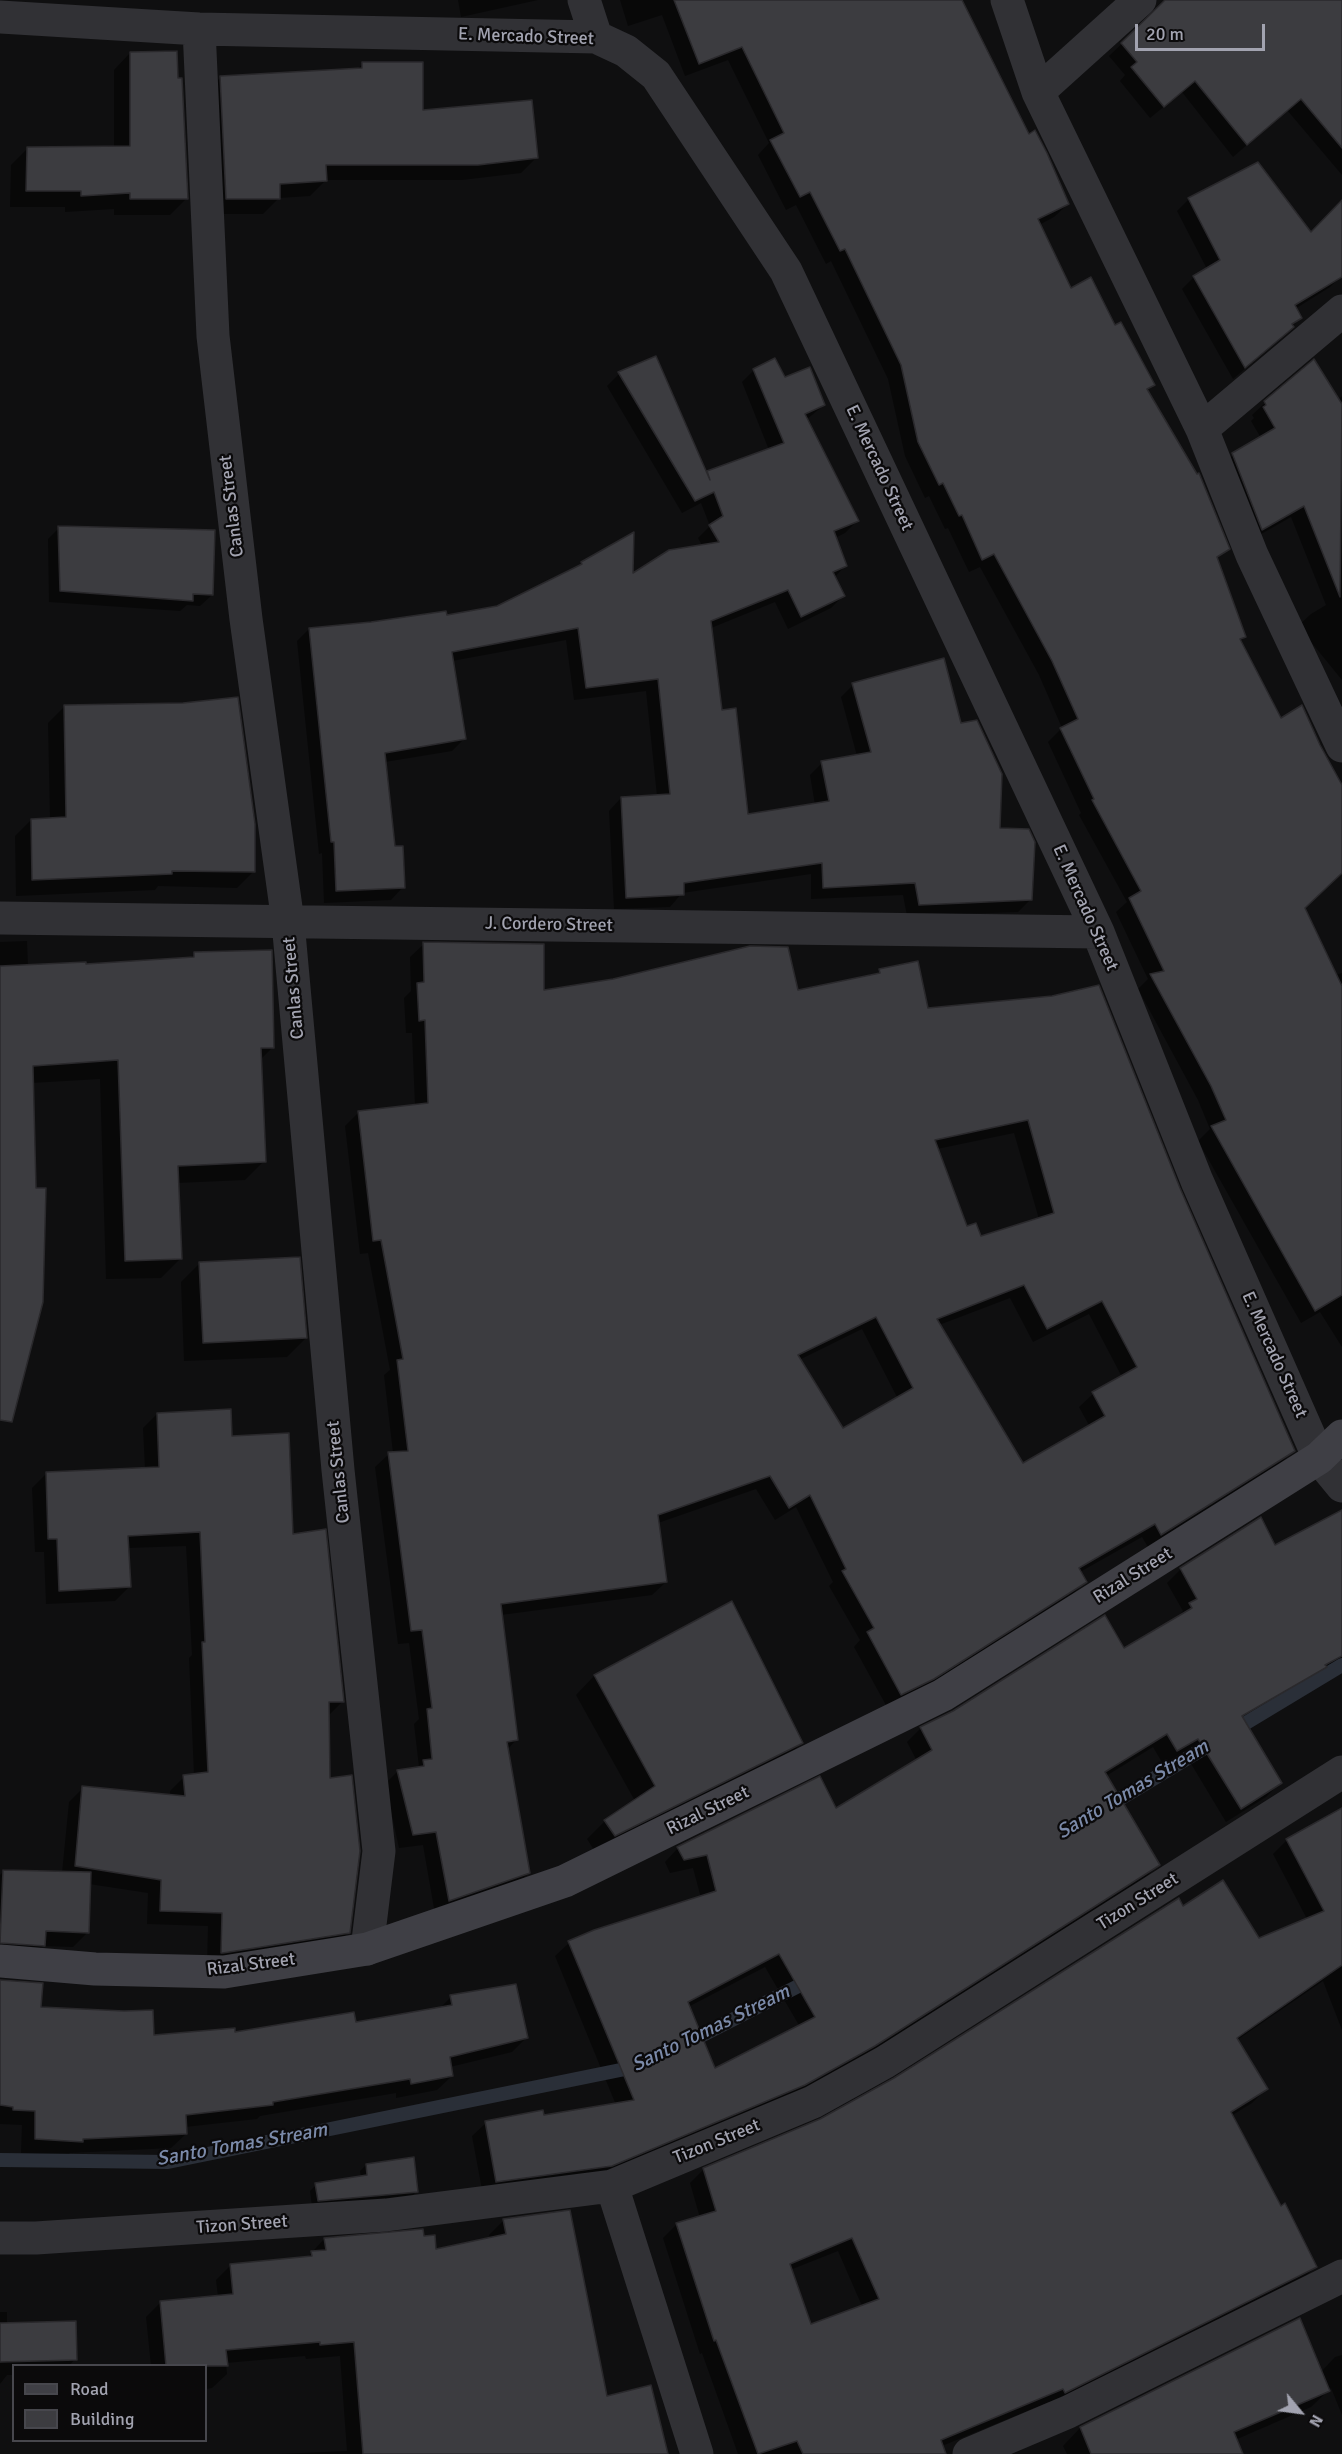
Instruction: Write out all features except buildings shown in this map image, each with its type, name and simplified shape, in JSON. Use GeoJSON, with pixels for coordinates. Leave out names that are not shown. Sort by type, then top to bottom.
{"type":"FeatureCollection","features":[{"type":"Feature","properties":{"kind":"street"},"geometry":{"type":"LineString","coordinates":[[584,0],[596,37]]}},
{"type":"Feature","properties":{"kind":"street"},"geometry":{"type":"LineString","coordinates":[[1007,0],[1038,92],[1202,429],[1252,555],[1342,746]]}},
{"type":"Feature","properties":{"kind":"street"},"geometry":{"type":"LineString","coordinates":[[1038,92],[1140,0]]}},
{"type":"Feature","properties":{"kind":"street","name":"E. Mercado Street"},"geometry":{"type":"LineString","coordinates":[[0,17],[199,29],[596,37],[626,51],[656,75],[786,271],[1098,932],[1197,1181],[1330,1447],[1342,1486]]}},
{"type":"Feature","properties":{"kind":"street","name":"Canlas Street"},"geometry":{"type":"LineString","coordinates":[[199,29],[213,336],[246,619],[288,922],[338,1470],[379,1851],[367,1948]]}},
{"type":"Feature","properties":{"kind":"street"},"geometry":{"type":"LineString","coordinates":[[1202,429],[1342,311]]}},
{"type":"Feature","properties":{"kind":"street","name":"J. Cordero Street"},"geometry":{"type":"LineString","coordinates":[[0,918],[1098,932]]}},
{"type":"Feature","properties":{"kind":"street","name":"Rizal Street"},"geometry":{"type":"LineString","coordinates":[[0,1960],[95,1969],[224,1972],[367,1948],[565,1881],[943,1695],[1330,1447]]}},
{"type":"Feature","properties":{"kind":"street","name":"Tizon Street"},"geometry":{"type":"LineString","coordinates":[[0,2238],[36,2238],[386,2215],[612,2186],[813,2102],[885,2062],[1342,1772]]}},
{"type":"Feature","properties":{"kind":"street"},"geometry":{"type":"LineString","coordinates":[[612,2186],[697,2454]]}},
{"type":"Feature","properties":{"kind":"street"},"geometry":{"type":"LineString","coordinates":[[969,2454],[1068,2412],[1342,2276]]}},
{"type":"Feature","properties":{"kind":"waterway","name":"Santo Tomas Stream"},"geometry":{"type":"LineString","coordinates":[[1105,1808],[1342,1665]]}},
{"type":"Feature","properties":{"kind":"waterway","name":"Santo Tomas Stream"},"geometry":{"type":"LineString","coordinates":[[687,2043],[814,1978]]}},
{"type":"Feature","properties":{"kind":"waterway","name":"Santo Tomas Stream"},"geometry":{"type":"LineString","coordinates":[[0,2160],[168,2162],[640,2066]]}}]}
